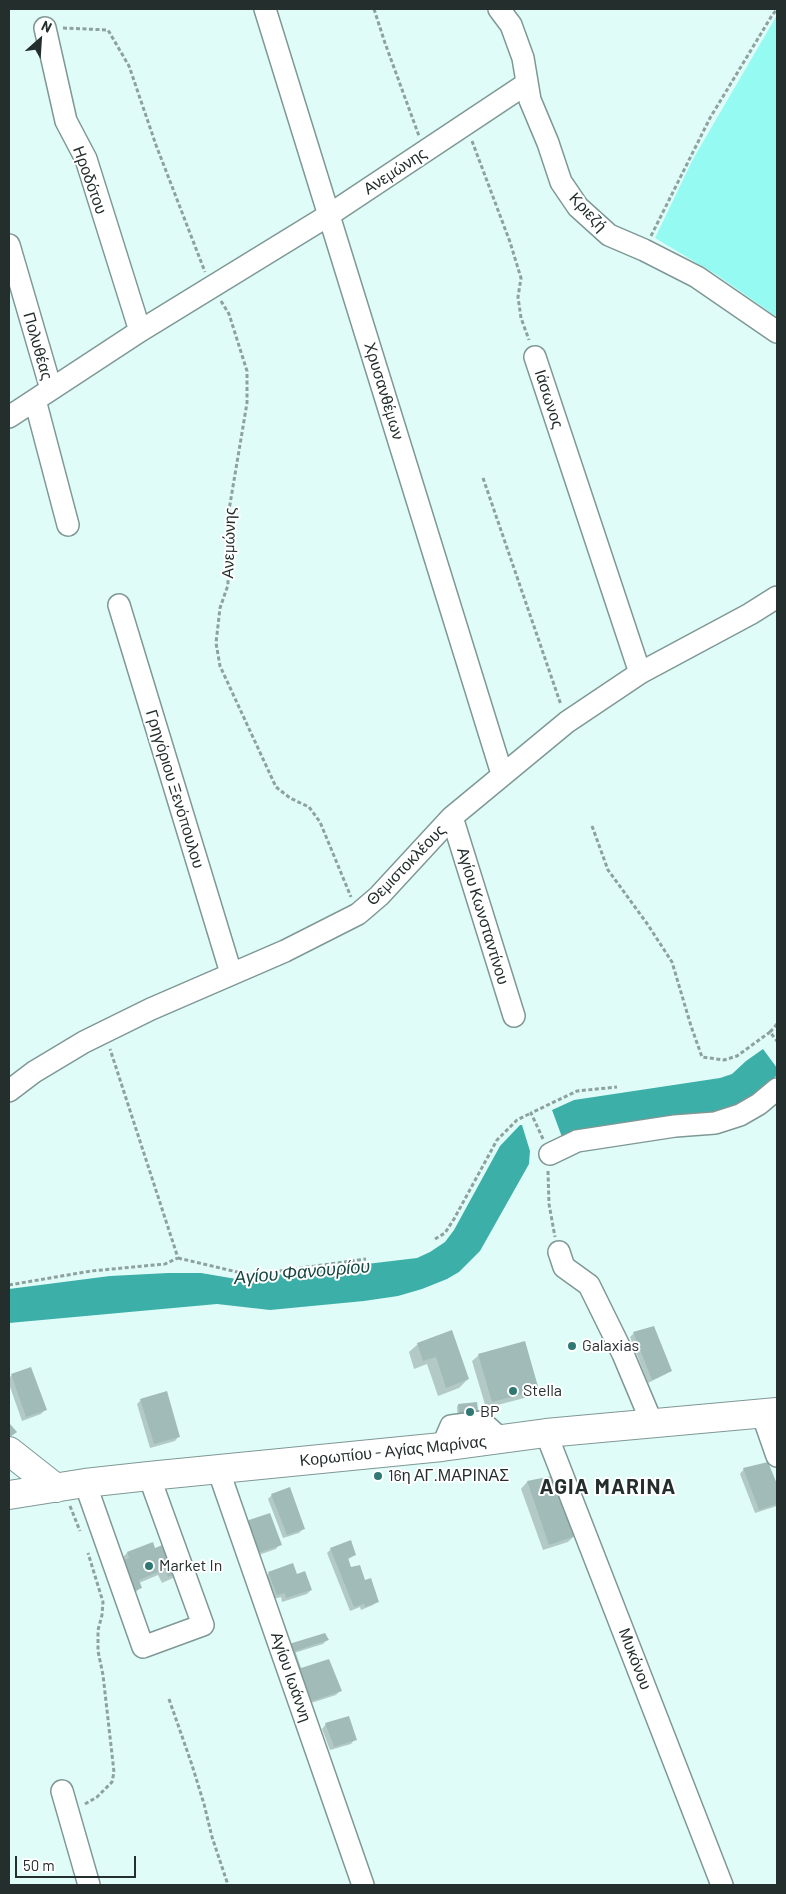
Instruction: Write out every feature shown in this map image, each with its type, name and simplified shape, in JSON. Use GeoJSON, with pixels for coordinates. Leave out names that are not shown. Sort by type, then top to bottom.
{"type":"FeatureCollection","features":[{"type":"Feature","properties":{"kind":"main road","name":"Κορωπίου - Αγίας Μαρίνας"},"geometry":{"type":"LineString","coordinates":[[9,1495],[149,1476],[442,1447],[546,1433],[770,1412]]}},
{"type":"Feature","properties":{"kind":"main road"},"geometry":{"type":"LineString","coordinates":[[9,1451],[69,1486]]}},
{"type":"Feature","properties":{"kind":"street","name":"Χρυσανθέμων"},"geometry":{"type":"LineString","coordinates":[[265,9],[502,774]]}},
{"type":"Feature","properties":{"kind":"street","name":"Κριεζή"},"geometry":{"type":"LineString","coordinates":[[499,9],[511,25],[523,58],[530,100],[548,143],[561,182],[578,207],[609,235],[644,250],[697,277],[777,332]]}},
{"type":"Feature","properties":{"kind":"street","name":"Ηροδότου"},"geometry":{"type":"LineString","coordinates":[[45,28],[66,121],[86,159],[140,331]]}},
{"type":"Feature","properties":{"kind":"street","name":"Ανεμώνης"},"geometry":{"type":"LineString","coordinates":[[9,417],[140,331],[329,215],[526,84]]}},
{"type":"Feature","properties":{"kind":"street","name":"Πολυθέας"},"geometry":{"type":"LineString","coordinates":[[9,246],[43,394]]}},
{"type":"Feature","properties":{"kind":"street","name":"Ιάσωνος"},"geometry":{"type":"LineString","coordinates":[[535,357],[640,672]]}},
{"type":"Feature","properties":{"kind":"street"},"geometry":{"type":"LineString","coordinates":[[43,394],[68,525]]}},
{"type":"Feature","properties":{"kind":"street","name":"Θεμιστοκλέους"},"geometry":{"type":"LineString","coordinates":[[9,1091],[34,1072],[104,1032],[151,1009],[286,950],[358,914],[379,896],[452,817],[566,722],[640,672],[750,614],[777,597]]}},
{"type":"Feature","properties":{"kind":"street","name":"Γρηγόριου Ξενόπουλου"},"geometry":{"type":"LineString","coordinates":[[119,605],[231,974]]}},
{"type":"Feature","properties":{"kind":"street","name":"Αγίου Κωνσταντίνου"},"geometry":{"type":"LineString","coordinates":[[452,817],[514,1016]]}},
{"type":"Feature","properties":{"kind":"street"},"geometry":{"type":"LineString","coordinates":[[550,1154],[577,1140],[675,1126],[715,1123],[740,1115],[759,1104],[777,1089]]}},
{"type":"Feature","properties":{"kind":"street"},"geometry":{"type":"LineString","coordinates":[[559,1252],[564,1267],[589,1285],[623,1354],[652,1423]]}},
{"type":"Feature","properties":{"kind":"street"},"geometry":{"type":"LineString","coordinates":[[770,1412],[777,1456]]}},
{"type":"Feature","properties":{"kind":"street","name":"Μυκόνου"},"geometry":{"type":"LineString","coordinates":[[546,1433],[722,1885]]}},
{"type":"Feature","properties":{"kind":"street","name":"Αγίου Ιωάννη"},"geometry":{"type":"LineString","coordinates":[[218,1469],[363,1885]]}},
{"type":"Feature","properties":{"kind":"street"},"geometry":{"type":"LineString","coordinates":[[69,1486],[143,1647],[203,1625],[149,1476]]}},
{"type":"Feature","properties":{"kind":"street"},"geometry":{"type":"LineString","coordinates":[[62,1791],[89,1885]]}},
{"type":"Feature","properties":{"kind":"path"},"geometry":{"type":"LineString","coordinates":[[374,9],[424,152]]}},
{"type":"Feature","properties":{"kind":"path"},"geometry":{"type":"LineString","coordinates":[[644,250],[710,118],[777,9]]}},
{"type":"Feature","properties":{"kind":"path","name":"Ανεμώνης"},"geometry":{"type":"LineString","coordinates":[[45,28],[108,30],[129,66],[156,145],[211,287],[229,314],[247,371],[247,403],[227,522],[228,585],[220,608],[216,643],[220,666],[276,787],[290,798],[310,807],[320,822],[358,914]]}},
{"type":"Feature","properties":{"kind":"path","name":"Ιάσωνος"},"geometry":{"type":"LineString","coordinates":[[466,125],[510,242],[521,278],[518,297],[521,318],[535,357]]}},
{"type":"Feature","properties":{"kind":"path"},"geometry":{"type":"LineString","coordinates":[[483,478],[566,722]]}},
{"type":"Feature","properties":{"kind":"path"},"geometry":{"type":"LineString","coordinates":[[592,826],[608,870],[672,962],[702,1057],[724,1060],[737,1056],[770,1032],[777,1024]]}},
{"type":"Feature","properties":{"kind":"path"},"geometry":{"type":"LineString","coordinates":[[104,1032],[178,1258]]}},
{"type":"Feature","properties":{"kind":"path"},"geometry":{"type":"LineString","coordinates":[[770,1032],[777,1041]]}},
{"type":"Feature","properties":{"kind":"path"},"geometry":{"type":"LineString","coordinates":[[435,1239],[445,1233],[454,1219],[497,1140],[518,1120],[577,1090],[617,1087]]}},
{"type":"Feature","properties":{"kind":"path"},"geometry":{"type":"LineString","coordinates":[[531,1113],[550,1154],[548,1177],[550,1204],[559,1252]]}},
{"type":"Feature","properties":{"kind":"path"},"geometry":{"type":"LineString","coordinates":[[9,1285],[91,1271],[165,1264],[178,1258],[250,1275],[366,1259]]}},
{"type":"Feature","properties":{"kind":"path"},"geometry":{"type":"LineString","coordinates":[[69,1486],[71,1508],[82,1533]]}},
{"type":"Feature","properties":{"kind":"path"},"geometry":{"type":"LineString","coordinates":[[68,1813],[97,1797],[112,1782],[114,1772],[103,1675],[98,1651],[98,1630],[102,1615],[102,1602],[88,1550]]}},
{"type":"Feature","properties":{"kind":"path"},"geometry":{"type":"LineString","coordinates":[[169,1699],[192,1765],[212,1837],[228,1885]]}},
{"type":"Feature","properties":{"kind":"shaded area"},"geometry":{"type":"Polygon","coordinates":[[[777,15],[777,317],[717,275],[655,238],[693,159],[777,15]]]}},
{"type":"Feature","properties":{"kind":"water"},"geometry":{"type":"Polygon","coordinates":[[[763,1049],[777,1068],[777,1075],[762,1090],[738,1106],[712,1113],[562,1137],[552,1110],[574,1100],[720,1078],[732,1074],[763,1049]]]}},
{"type":"Feature","properties":{"kind":"water","name":"Αγίου Φανουρίου"},"geometry":{"type":"Polygon","coordinates":[[[522,1125],[530,1151],[529,1164],[480,1251],[459,1272],[422,1289],[398,1296],[364,1301],[270,1310],[217,1304],[9,1323],[9,1289],[110,1276],[168,1273],[201,1273],[248,1281],[283,1274],[417,1258],[445,1242],[454,1230],[500,1146],[522,1125]]]}},
{"type":"Feature","properties":{"kind":"building"},"geometry":{"type":"Polygon","coordinates":[[[654,1326],[672,1371],[652,1380],[633,1332],[654,1326]]]}},
{"type":"Feature","properties":{"kind":"building"},"geometry":{"type":"Polygon","coordinates":[[[452,1330],[469,1379],[446,1388],[436,1357],[423,1361],[417,1343],[452,1330]]]}},
{"type":"Feature","properties":{"kind":"building"},"geometry":{"type":"Polygon","coordinates":[[[525,1341],[539,1390],[492,1402],[478,1354],[525,1341]]]}},
{"type":"Feature","properties":{"kind":"building"},"geometry":{"type":"Polygon","coordinates":[[[31,1367],[47,1410],[26,1417],[11,1374],[31,1367]]]}},
{"type":"Feature","properties":{"kind":"building"},"geometry":{"type":"Polygon","coordinates":[[[167,1391],[180,1437],[154,1444],[140,1399],[167,1391]]]}},
{"type":"Feature","properties":{"kind":"building"},"geometry":{"type":"Polygon","coordinates":[[[477,1402],[479,1418],[460,1420],[458,1404],[477,1402]]]}},
{"type":"Feature","properties":{"kind":"building"},"geometry":{"type":"Polygon","coordinates":[[[10,1424],[17,1432],[10,1437],[9,1426],[10,1424]]]}},
{"type":"Feature","properties":{"kind":"building"},"geometry":{"type":"Polygon","coordinates":[[[768,1462],[777,1484],[777,1504],[759,1510],[743,1468],[768,1462]]]}},
{"type":"Feature","properties":{"kind":"building"},"geometry":{"type":"Polygon","coordinates":[[[557,1475],[576,1536],[549,1545],[527,1481],[557,1475]]]}},
{"type":"Feature","properties":{"kind":"building"},"geometry":{"type":"Polygon","coordinates":[[[290,1487],[305,1529],[287,1535],[271,1494],[290,1487]]]}},
{"type":"Feature","properties":{"kind":"building"},"geometry":{"type":"Polygon","coordinates":[[[270,1513],[282,1545],[258,1553],[246,1521],[270,1513]]]}},
{"type":"Feature","properties":{"kind":"building"},"geometry":{"type":"Polygon","coordinates":[[[351,1540],[356,1555],[348,1558],[351,1567],[360,1565],[365,1580],[371,1578],[379,1602],[365,1607],[364,1604],[354,1607],[330,1548],[351,1540]]]}},
{"type":"Feature","properties":{"kind":"building","name":"Market In"},"geometry":{"type":"Polygon","coordinates":[[[153,1542],[155,1548],[170,1542],[181,1572],[168,1577],[165,1569],[139,1580],[142,1588],[128,1593],[117,1563],[129,1558],[127,1552],[153,1542]]]}},
{"type":"Feature","properties":{"kind":"building"},"geometry":{"type":"Polygon","coordinates":[[[293,1563],[297,1574],[305,1571],[312,1590],[286,1598],[285,1593],[277,1595],[268,1572],[293,1563]]]}},
{"type":"Feature","properties":{"kind":"building"},"geometry":{"type":"Polygon","coordinates":[[[325,1633],[329,1640],[295,1651],[301,1668],[329,1659],[342,1691],[312,1701],[289,1644],[325,1633]]]}},
{"type":"Feature","properties":{"kind":"building"},"geometry":{"type":"Polygon","coordinates":[[[349,1716],[357,1740],[334,1747],[325,1723],[349,1716]]]}},
{"type":"Feature","properties":{"kind":"place","name":"Galaxias"},"geometry":{"type":"Point","coordinates":[572,1346]}},
{"type":"Feature","properties":{"kind":"place","name":"Stella"},"geometry":{"type":"Point","coordinates":[513,1391]}},
{"type":"Feature","properties":{"kind":"place","name":"BP"},"geometry":{"type":"Point","coordinates":[470,1412]}},
{"type":"Feature","properties":{"kind":"place","name":"16η ΑΓ.ΜΑΡΙΝΑΣ"},"geometry":{"type":"Point","coordinates":[378,1476]}},
{"type":"Feature","properties":{"kind":"place","name":"Market In"},"geometry":{"type":"Point","coordinates":[149,1566]}},
{"type":"Feature","properties":{"kind":"district","name":"AGIA MARINA"},"geometry":{"type":"Point","coordinates":[608,1487]}}]}
